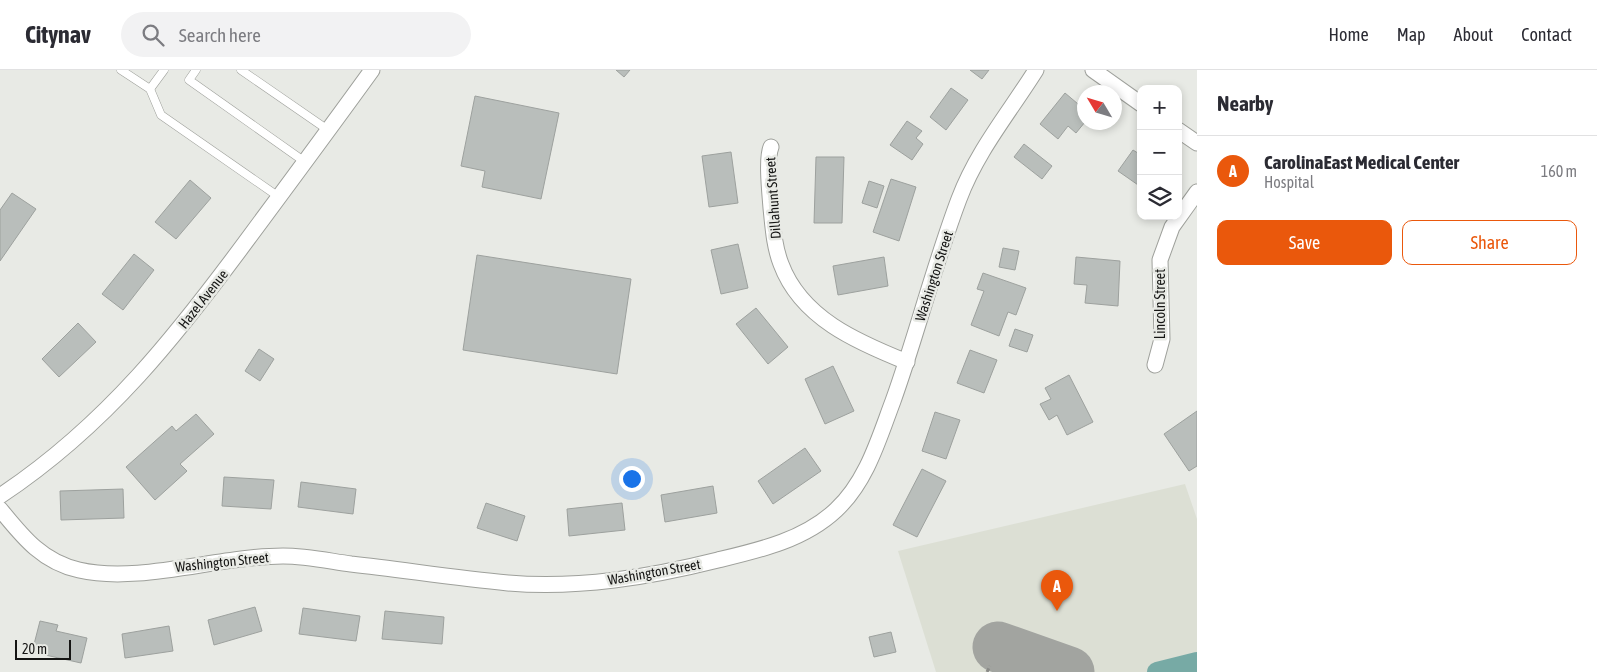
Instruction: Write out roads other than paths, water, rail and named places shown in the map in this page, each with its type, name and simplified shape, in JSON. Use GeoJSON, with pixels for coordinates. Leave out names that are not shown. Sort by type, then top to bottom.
{"type":"FeatureCollection","features":[{"type":"Feature","properties":{"kind":"street","name":"Hazel Avenue"},"geometry":{"type":"LineString","coordinates":[[0,496],[72,444],[108,410],[200,304],[372,70]]}},
{"type":"Feature","properties":{"kind":"street","name":"Washington Street"},"geometry":{"type":"LineString","coordinates":[[0,509],[28,543],[40,553],[78,570],[102,573],[128,573],[234,558],[281,556],[525,584],[588,583],[641,576],[769,548],[793,538],[837,509],[853,489],[867,466],[907,362],[943,246],[970,173],[996,128],[1036,70]]}},
{"type":"Feature","properties":{"kind":"street"},"geometry":{"type":"LineString","coordinates":[[1093,70],[1137,101]]}},
{"type":"Feature","properties":{"kind":"street"},"geometry":{"type":"LineString","coordinates":[[1182,133],[1197,143]]}},
{"type":"Feature","properties":{"kind":"street","name":"Dillahunt Street"},"geometry":{"type":"LineString","coordinates":[[770,147],[774,239],[781,263],[798,295],[823,320],[840,331],[873,348],[907,362]]}},
{"type":"Feature","properties":{"kind":"street","name":"Lincoln Street"},"geometry":{"type":"LineString","coordinates":[[1155,365],[1162,339],[1160,260],[1172,227],[1197,192]]}},
{"type":"Feature","properties":{"kind":"lane"},"geometry":{"type":"LineString","coordinates":[[121,70],[150,89],[161,115],[279,197]]}},
{"type":"Feature","properties":{"kind":"lane"},"geometry":{"type":"LineString","coordinates":[[150,89],[164,70]]}},
{"type":"Feature","properties":{"kind":"lane"},"geometry":{"type":"LineString","coordinates":[[196,70],[189,80],[305,162]]}},
{"type":"Feature","properties":{"kind":"lane"},"geometry":{"type":"LineString","coordinates":[[241,70],[328,130]]}},
{"type":"Feature","properties":{"kind":"waterway"},"geometry":{"type":"LineString","coordinates":[[1157,672],[1197,662]]}},
{"type":"Feature","properties":{"kind":"place","name":"CarolinaEast Medical Center"},"geometry":{"type":"Point","coordinates":[1057,611]}}]}
